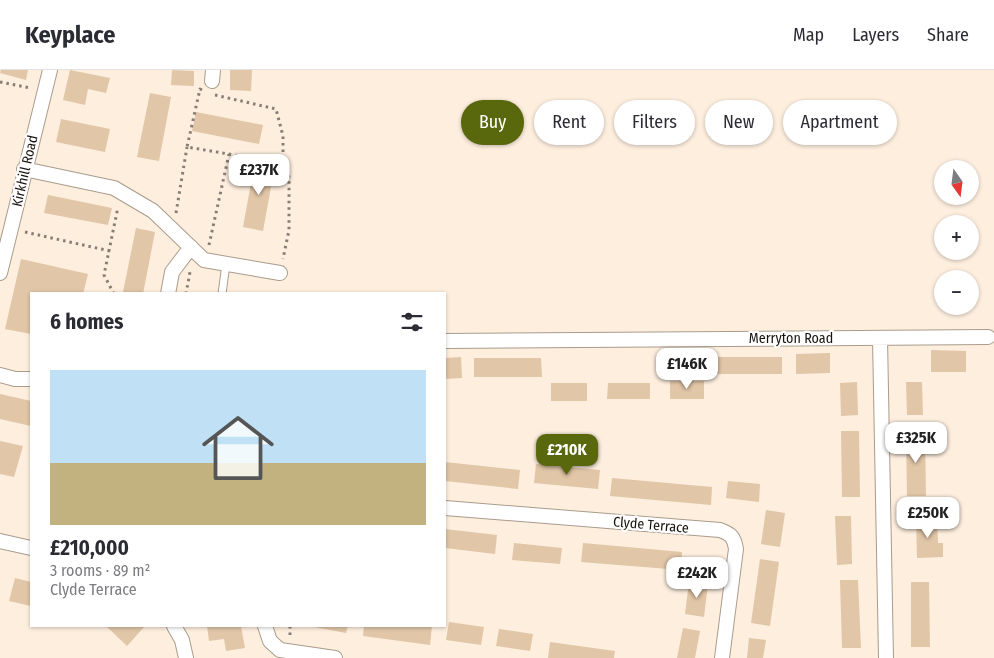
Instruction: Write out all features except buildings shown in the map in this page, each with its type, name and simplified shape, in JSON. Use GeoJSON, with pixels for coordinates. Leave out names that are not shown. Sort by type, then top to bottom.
{"type":"FeatureCollection","features":[{"type":"Feature","properties":{"kind":"street","name":"Kirkhill Road"},"geometry":{"type":"LineString","coordinates":[[0,273],[24,169],[50,70]]}},
{"type":"Feature","properties":{"kind":"street"},"geometry":{"type":"LineString","coordinates":[[24,169],[114,188],[153,211],[204,260],[280,274]]}},
{"type":"Feature","properties":{"kind":"street"},"geometry":{"type":"LineString","coordinates":[[168,292],[172,272],[191,247]]}},
{"type":"Feature","properties":{"kind":"street","name":"Merryton Road"},"geometry":{"type":"LineString","coordinates":[[446,341],[988,337]]}},
{"type":"Feature","properties":{"kind":"street"},"geometry":{"type":"LineString","coordinates":[[880,338],[886,658]]}},
{"type":"Feature","properties":{"kind":"street"},"geometry":{"type":"LineString","coordinates":[[0,375],[15,380],[30,379]]}},
{"type":"Feature","properties":{"kind":"street","name":"Clyde Terrace"},"geometry":{"type":"LineString","coordinates":[[446,508],[720,530],[730,534],[735,540],[736,549],[722,658]]}},
{"type":"Feature","properties":{"kind":"street"},"geometry":{"type":"LineString","coordinates":[[0,541],[30,548]]}},
{"type":"Feature","properties":{"kind":"street"},"geometry":{"type":"LineString","coordinates":[[175,627],[182,640],[186,658]]}},
{"type":"Feature","properties":{"kind":"street"},"geometry":{"type":"LineString","coordinates":[[265,627],[270,641],[280,650],[335,658]]}},
{"type":"Feature","properties":{"kind":"lane"},"geometry":{"type":"LineString","coordinates":[[222,292],[226,264]]}},
{"type":"Feature","properties":{"kind":"path"},"geometry":{"type":"LineString","coordinates":[[0,82],[45,90]]}},
{"type":"Feature","properties":{"kind":"path"},"geometry":{"type":"LineString","coordinates":[[173,230],[187,147],[200,89],[222,97],[276,109],[283,136],[283,155],[289,177],[289,230],[280,274]]}},
{"type":"Feature","properties":{"kind":"path"},"geometry":{"type":"LineString","coordinates":[[187,147],[252,158]]}},
{"type":"Feature","properties":{"kind":"path"},"geometry":{"type":"LineString","coordinates":[[204,260],[216,222],[229,154]]}},
{"type":"Feature","properties":{"kind":"path"},"geometry":{"type":"LineString","coordinates":[[113,292],[104,275],[121,192]]}},
{"type":"Feature","properties":{"kind":"path"},"geometry":{"type":"LineString","coordinates":[[11,229],[110,251]]}}]}
